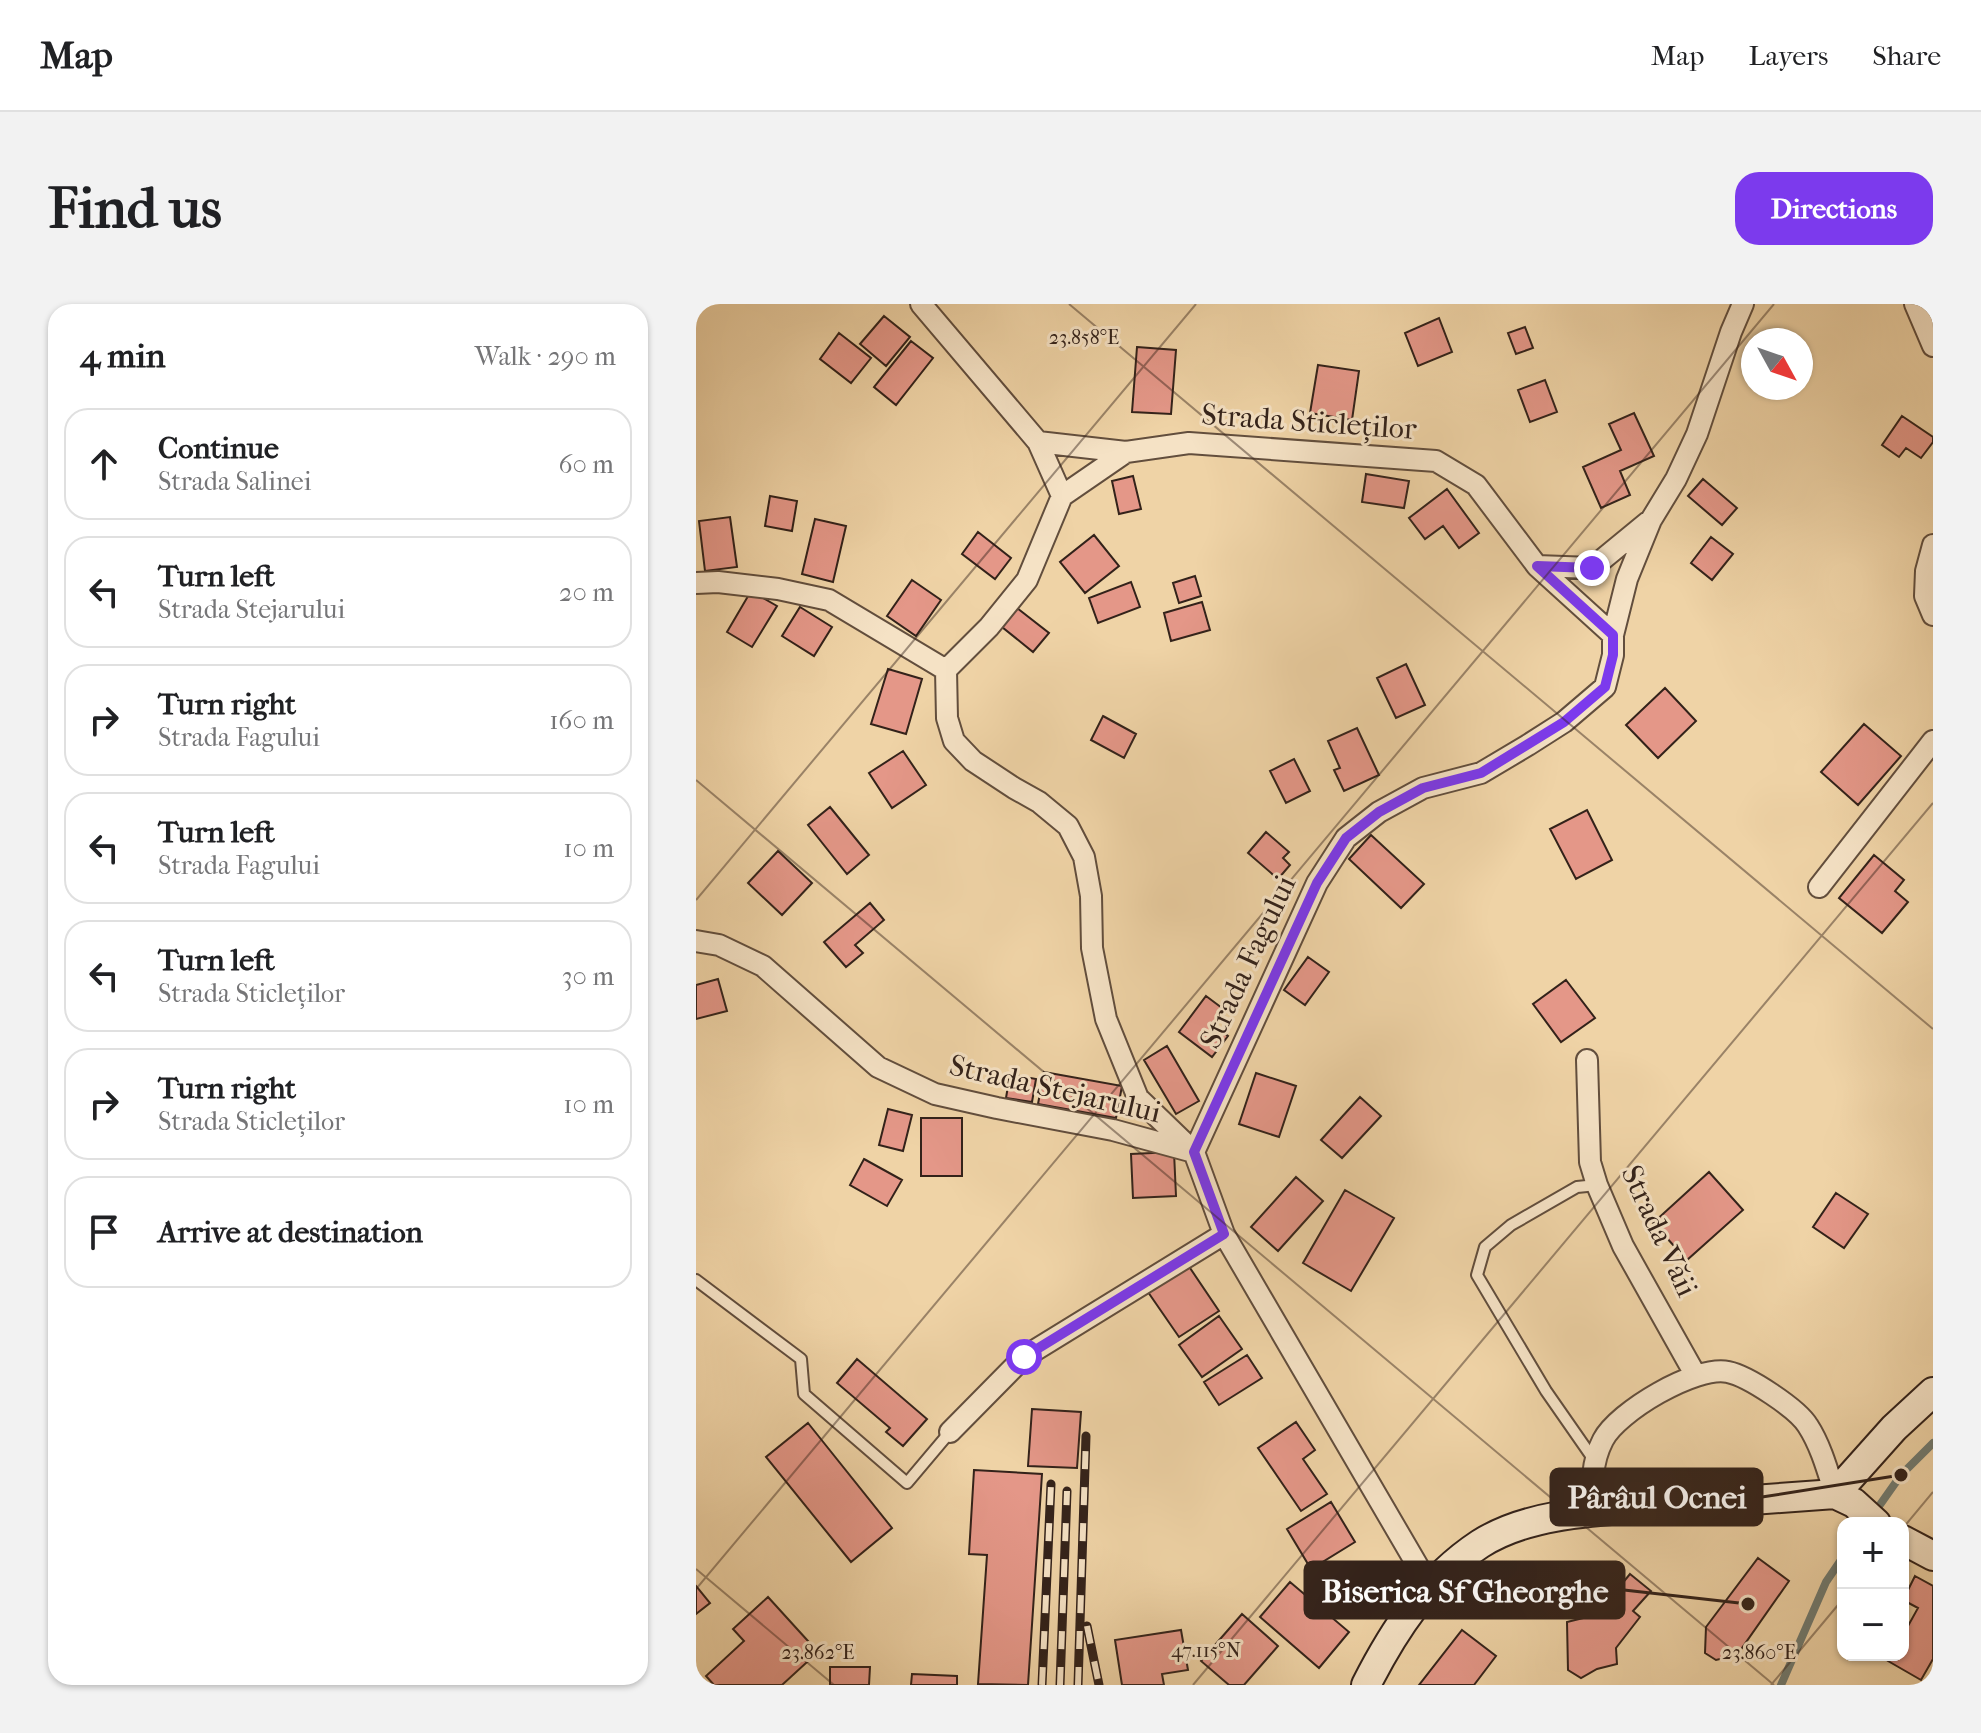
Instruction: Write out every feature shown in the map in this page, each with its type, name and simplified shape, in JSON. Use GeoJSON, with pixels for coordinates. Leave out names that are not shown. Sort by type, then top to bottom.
{"type":"FeatureCollection","features":[{"type":"Feature","properties":{"kind":"main road"},"geometry":{"type":"LineString","coordinates":[[1845,1499],[1894,1428],[1933,1392]]}},
{"type":"Feature","properties":{"kind":"main road"},"geometry":{"type":"LineString","coordinates":[[1366,1685],[1387,1643],[1430,1587],[1455,1562],[1483,1542],[1545,1518],[1593,1512],[1845,1499],[1868,1517]]}},
{"type":"Feature","properties":{"kind":"main road"},"geometry":{"type":"LineString","coordinates":[[1909,1543],[1933,1556]]}},
{"type":"Feature","properties":{"kind":"street"},"geometry":{"type":"LineString","coordinates":[[921,304],[1038,442],[1062,496],[1027,580],[989,627],[946,670],[947,718],[954,741],[973,761],[1039,802],[1068,826],[1084,857],[1091,896],[1092,948],[1106,1019],[1138,1098],[1194,1152]]}},
{"type":"Feature","properties":{"kind":"street","name":"Strada Fagului"},"geometry":{"type":"LineString","coordinates":[[1194,1152],[1317,883],[1346,838],[1379,812],[1423,788],[1481,773],[1564,722],[1605,687],[1613,655],[1613,635],[1627,579],[1651,520],[1676,479],[1697,434],[1743,304]]}},
{"type":"Feature","properties":{"kind":"street"},"geometry":{"type":"LineString","coordinates":[[1915,304],[1933,346]]}},
{"type":"Feature","properties":{"kind":"street","name":"Strada Sticleților"},"geometry":{"type":"LineString","coordinates":[[1038,442],[1126,452],[1189,443],[1436,461],[1476,485],[1537,566],[1613,635]]}},
{"type":"Feature","properties":{"kind":"street","name":"Strada Sticleților"},"geometry":{"type":"LineString","coordinates":[[1062,496],[1126,452]]}},
{"type":"Feature","properties":{"kind":"street"},"geometry":{"type":"LineString","coordinates":[[1537,566],[1592,568],[1651,520]]}},
{"type":"Feature","properties":{"kind":"street"},"geometry":{"type":"LineString","coordinates":[[1933,545],[1926,571],[1925,596],[1933,615]]}},
{"type":"Feature","properties":{"kind":"street"},"geometry":{"type":"LineString","coordinates":[[696,583],[718,582],[778,589],[829,600],[946,670]]}},
{"type":"Feature","properties":{"kind":"street"},"geometry":{"type":"LineString","coordinates":[[1819,887],[1933,741]]}},
{"type":"Feature","properties":{"kind":"street","name":"Strada Stejarului"},"geometry":{"type":"LineString","coordinates":[[696,941],[719,945],[763,966],[878,1067],[935,1094],[1113,1130],[1194,1152],[1224,1234],[1430,1587]]}},
{"type":"Feature","properties":{"kind":"street","name":"Strada Văii"},"geometry":{"type":"LineString","coordinates":[[1587,1060],[1590,1162],[1597,1185],[1623,1246],[1696,1376]]}},
{"type":"Feature","properties":{"kind":"street"},"geometry":{"type":"LineString","coordinates":[[950,1432],[1024,1357],[1224,1234]]}},
{"type":"Feature","properties":{"kind":"street"},"geometry":{"type":"LineString","coordinates":[[1593,1512],[1594,1460],[1615,1423],[1648,1399],[1696,1376],[1727,1371],[1771,1392],[1807,1423],[1845,1499]]}},
{"type":"Feature","properties":{"kind":"lane"},"geometry":{"type":"LineString","coordinates":[[1594,1460],[1546,1391],[1477,1275],[1485,1247],[1511,1225],[1577,1187],[1597,1185]]}},
{"type":"Feature","properties":{"kind":"lane"},"geometry":{"type":"LineString","coordinates":[[696,1280],[801,1359],[804,1394],[907,1483],[950,1432]]}},
{"type":"Feature","properties":{"kind":"building"},"geometry":{"type":"Polygon","coordinates":[[[884,316],[910,337],[886,366],[860,344],[884,316]]]}},
{"type":"Feature","properties":{"kind":"building"},"geometry":{"type":"Polygon","coordinates":[[[1439,318],[1452,352],[1418,366],[1405,333],[1439,318]]]}},
{"type":"Feature","properties":{"kind":"building"},"geometry":{"type":"Polygon","coordinates":[[[1525,327],[1533,348],[1516,354],[1508,333],[1525,327]]]}},
{"type":"Feature","properties":{"kind":"building"},"geometry":{"type":"Polygon","coordinates":[[[839,333],[871,358],[851,383],[820,359],[839,333]]]}},
{"type":"Feature","properties":{"kind":"building"},"geometry":{"type":"Polygon","coordinates":[[[911,341],[933,358],[896,405],[874,387],[911,341]]]}},
{"type":"Feature","properties":{"kind":"building"},"geometry":{"type":"Polygon","coordinates":[[[1137,347],[1176,350],[1171,414],[1132,412],[1137,347]]]}},
{"type":"Feature","properties":{"kind":"building"},"geometry":{"type":"Polygon","coordinates":[[[1318,365],[1359,371],[1352,420],[1310,413],[1318,365]]]}},
{"type":"Feature","properties":{"kind":"building"},"geometry":{"type":"Polygon","coordinates":[[[1545,380],[1557,412],[1530,422],[1518,390],[1545,380]]]}},
{"type":"Feature","properties":{"kind":"building"},"geometry":{"type":"Polygon","coordinates":[[[1634,413],[1654,456],[1620,471],[1630,495],[1601,508],[1583,467],[1621,450],[1609,424],[1634,413]]]}},
{"type":"Feature","properties":{"kind":"building"},"geometry":{"type":"Polygon","coordinates":[[[1902,416],[1933,437],[1933,442],[1921,458],[1906,448],[1899,457],[1882,445],[1902,416]]]}},
{"type":"Feature","properties":{"kind":"building"},"geometry":{"type":"Polygon","coordinates":[[[1366,474],[1409,481],[1404,508],[1362,502],[1366,474]]]}},
{"type":"Feature","properties":{"kind":"building"},"geometry":{"type":"Polygon","coordinates":[[[1133,476],[1141,509],[1119,514],[1112,481],[1133,476]]]}},
{"type":"Feature","properties":{"kind":"building"},"geometry":{"type":"Polygon","coordinates":[[[1703,479],[1737,508],[1722,525],[1688,496],[1703,479]]]}},
{"type":"Feature","properties":{"kind":"building"},"geometry":{"type":"Polygon","coordinates":[[[1447,489],[1479,533],[1459,548],[1443,526],[1425,539],[1409,518],[1447,489]]]}},
{"type":"Feature","properties":{"kind":"building"},"geometry":{"type":"Polygon","coordinates":[[[770,496],[797,501],[792,531],[765,526],[770,496]]]}},
{"type":"Feature","properties":{"kind":"building"},"geometry":{"type":"Polygon","coordinates":[[[730,517],[737,567],[705,571],[699,521],[730,517]]]}},
{"type":"Feature","properties":{"kind":"building"},"geometry":{"type":"Polygon","coordinates":[[[815,519],[846,526],[833,582],[802,574],[815,519]]]}},
{"type":"Feature","properties":{"kind":"building"},"geometry":{"type":"Polygon","coordinates":[[[978,532],[1011,558],[995,579],[962,554],[978,532]]]}},
{"type":"Feature","properties":{"kind":"building"},"geometry":{"type":"Polygon","coordinates":[[[1094,535],[1119,566],[1085,593],[1060,562],[1094,535]]]}},
{"type":"Feature","properties":{"kind":"building"},"geometry":{"type":"Polygon","coordinates":[[[1711,537],[1733,554],[1712,580],[1691,563],[1711,537]]]}},
{"type":"Feature","properties":{"kind":"building"},"geometry":{"type":"Polygon","coordinates":[[[1195,576],[1201,596],[1179,603],[1173,583],[1195,576]]]}},
{"type":"Feature","properties":{"kind":"building"},"geometry":{"type":"Polygon","coordinates":[[[912,580],[941,600],[916,636],[887,616],[912,580]]]}},
{"type":"Feature","properties":{"kind":"building"},"geometry":{"type":"Polygon","coordinates":[[[1131,582],[1140,607],[1098,623],[1089,598],[1131,582]]]}},
{"type":"Feature","properties":{"kind":"building"},"geometry":{"type":"Polygon","coordinates":[[[751,591],[777,606],[752,647],[727,632],[751,591]]]}},
{"type":"Feature","properties":{"kind":"building"},"geometry":{"type":"Polygon","coordinates":[[[1202,602],[1210,630],[1171,641],[1164,613],[1202,602]]]}},
{"type":"Feature","properties":{"kind":"building"},"geometry":{"type":"Polygon","coordinates":[[[800,607],[832,627],[814,656],[782,636],[800,607]]]}},
{"type":"Feature","properties":{"kind":"building"},"geometry":{"type":"Polygon","coordinates":[[[1017,608],[1049,633],[1033,652],[1002,627],[1017,608]]]}},
{"type":"Feature","properties":{"kind":"building"},"geometry":{"type":"Polygon","coordinates":[[[1406,664],[1425,705],[1396,718],[1377,678],[1406,664]]]}},
{"type":"Feature","properties":{"kind":"building"},"geometry":{"type":"Polygon","coordinates":[[[888,669],[922,679],[906,734],[871,724],[888,669]]]}},
{"type":"Feature","properties":{"kind":"building"},"geometry":{"type":"Polygon","coordinates":[[[1665,688],[1696,721],[1658,758],[1626,725],[1665,688]]]}},
{"type":"Feature","properties":{"kind":"building"},"geometry":{"type":"Polygon","coordinates":[[[1103,716],[1136,734],[1124,758],[1091,740],[1103,716]]]}},
{"type":"Feature","properties":{"kind":"building"},"geometry":{"type":"Polygon","coordinates":[[[1864,724],[1901,756],[1858,805],[1821,772],[1864,724]]]}},
{"type":"Feature","properties":{"kind":"building"},"geometry":{"type":"Polygon","coordinates":[[[1357,728],[1379,775],[1344,791],[1334,770],[1340,768],[1328,741],[1357,728]]]}},
{"type":"Feature","properties":{"kind":"building"},"geometry":{"type":"Polygon","coordinates":[[[903,751],[926,785],[892,808],[869,773],[903,751]]]}},
{"type":"Feature","properties":{"kind":"building"},"geometry":{"type":"Polygon","coordinates":[[[1294,759],[1310,791],[1286,803],[1270,771],[1294,759]]]}},
{"type":"Feature","properties":{"kind":"building"},"geometry":{"type":"Polygon","coordinates":[[[830,807],[869,855],[847,874],[808,825],[830,807]]]}},
{"type":"Feature","properties":{"kind":"building"},"geometry":{"type":"Polygon","coordinates":[[[1587,810],[1612,860],[1576,879],[1550,829],[1587,810]]]}},
{"type":"Feature","properties":{"kind":"building"},"geometry":{"type":"Polygon","coordinates":[[[1266,832],[1289,852],[1283,858],[1290,865],[1278,879],[1248,853],[1266,832]]]}},
{"type":"Feature","properties":{"kind":"building"},"geometry":{"type":"Polygon","coordinates":[[[1371,835],[1424,884],[1401,908],[1349,859],[1371,835]]]}},
{"type":"Feature","properties":{"kind":"building"},"geometry":{"type":"Polygon","coordinates":[[[778,851],[812,883],[782,915],[748,883],[778,851]]]}},
{"type":"Feature","properties":{"kind":"building"},"geometry":{"type":"Polygon","coordinates":[[[1874,855],[1904,880],[1895,891],[1908,902],[1882,933],[1839,898],[1874,855]]]}},
{"type":"Feature","properties":{"kind":"building"},"geometry":{"type":"Polygon","coordinates":[[[870,903],[884,920],[855,945],[863,953],[846,967],[824,942],[870,903]]]}},
{"type":"Feature","properties":{"kind":"building"},"geometry":{"type":"Polygon","coordinates":[[[1308,957],[1329,972],[1305,1005],[1284,990],[1308,957]]]}},
{"type":"Feature","properties":{"kind":"building"},"geometry":{"type":"Polygon","coordinates":[[[718,979],[727,1011],[696,1019],[696,985],[718,979]]]}},
{"type":"Feature","properties":{"kind":"building"},"geometry":{"type":"Polygon","coordinates":[[[1566,980],[1595,1018],[1561,1042],[1533,1004],[1566,980]]]}},
{"type":"Feature","properties":{"kind":"building"},"geometry":{"type":"Polygon","coordinates":[[[1206,996],[1226,1011],[1215,1026],[1228,1036],[1212,1057],[1179,1032],[1206,996]]]}},
{"type":"Feature","properties":{"kind":"building"},"geometry":{"type":"Polygon","coordinates":[[[1167,1046],[1199,1101],[1176,1114],[1144,1060],[1167,1046]]]}},
{"type":"Feature","properties":{"kind":"building"},"geometry":{"type":"Polygon","coordinates":[[[1044,1072],[1122,1086],[1116,1118],[1038,1104],[1044,1072]]]}},
{"type":"Feature","properties":{"kind":"building"},"geometry":{"type":"Polygon","coordinates":[[[1256,1073],[1296,1086],[1279,1137],[1239,1124],[1256,1073]]]}},
{"type":"Feature","properties":{"kind":"building"},"geometry":{"type":"Polygon","coordinates":[[[1010,1074],[1036,1079],[1032,1102],[1006,1098],[1010,1074]]]}},
{"type":"Feature","properties":{"kind":"building"},"geometry":{"type":"Polygon","coordinates":[[[1360,1097],[1381,1116],[1342,1158],[1321,1140],[1360,1097]]]}},
{"type":"Feature","properties":{"kind":"building"},"geometry":{"type":"Polygon","coordinates":[[[888,1109],[912,1115],[903,1151],[879,1145],[888,1109]]]}},
{"type":"Feature","properties":{"kind":"building"},"geometry":{"type":"Polygon","coordinates":[[[921,1118],[962,1118],[962,1176],[921,1176],[921,1118]]]}},
{"type":"Feature","properties":{"kind":"building"},"geometry":{"type":"Polygon","coordinates":[[[1174,1152],[1176,1196],[1133,1198],[1131,1154],[1174,1152]]]}},
{"type":"Feature","properties":{"kind":"building"},"geometry":{"type":"Polygon","coordinates":[[[864,1159],[902,1180],[887,1206],[850,1185],[864,1159]]]}},
{"type":"Feature","properties":{"kind":"building"},"geometry":{"type":"Polygon","coordinates":[[[1709,1172],[1743,1210],[1687,1260],[1653,1223],[1709,1172]]]}},
{"type":"Feature","properties":{"kind":"building"},"geometry":{"type":"Polygon","coordinates":[[[1296,1177],[1323,1201],[1278,1251],[1251,1227],[1296,1177]]]}},
{"type":"Feature","properties":{"kind":"building"},"geometry":{"type":"Polygon","coordinates":[[[1345,1190],[1394,1218],[1351,1291],[1303,1263],[1345,1190]]]}},
{"type":"Feature","properties":{"kind":"building"},"geometry":{"type":"Polygon","coordinates":[[[1836,1193],[1868,1214],[1844,1248],[1813,1227],[1836,1193]]]}},
{"type":"Feature","properties":{"kind":"building"},"geometry":{"type":"Polygon","coordinates":[[[1188,1265],[1219,1311],[1179,1337],[1148,1292],[1188,1265]]]}},
{"type":"Feature","properties":{"kind":"building"},"geometry":{"type":"Polygon","coordinates":[[[1219,1316],[1242,1349],[1202,1377],[1179,1345],[1219,1316]]]}},
{"type":"Feature","properties":{"kind":"building"},"geometry":{"type":"Polygon","coordinates":[[[1247,1355],[1262,1378],[1219,1405],[1204,1382],[1247,1355]]]}},
{"type":"Feature","properties":{"kind":"building"},"geometry":{"type":"Polygon","coordinates":[[[857,1359],[927,1419],[903,1446],[886,1432],[890,1428],[837,1383],[857,1359]]]}},
{"type":"Feature","properties":{"kind":"building"},"geometry":{"type":"Polygon","coordinates":[[[1032,1409],[1081,1412],[1077,1468],[1028,1466],[1032,1409]]]}},
{"type":"Feature","properties":{"kind":"building"},"geometry":{"type":"Polygon","coordinates":[[[1296,1422],[1315,1450],[1303,1459],[1327,1494],[1301,1511],[1258,1448],[1296,1422]]]}},
{"type":"Feature","properties":{"kind":"building"},"geometry":{"type":"Polygon","coordinates":[[[808,1423],[892,1528],[851,1562],[766,1457],[808,1423]]]}},
{"type":"Feature","properties":{"kind":"building"},"geometry":{"type":"Polygon","coordinates":[[[974,1470],[1042,1474],[1028,1685],[978,1684],[987,1555],[969,1554],[974,1470]]]}},
{"type":"Feature","properties":{"kind":"building"},"geometry":{"type":"Polygon","coordinates":[[[1331,1502],[1355,1542],[1311,1569],[1287,1529],[1331,1502]]]}},
{"type":"Feature","properties":{"kind":"building"},"geometry":{"type":"Polygon","coordinates":[[[1758,1558],[1789,1581],[1737,1655],[1716,1660],[1705,1653],[1706,1627],[1758,1558]]]}},
{"type":"Feature","properties":{"kind":"building"},"geometry":{"type":"Polygon","coordinates":[[[1630,1574],[1651,1591],[1633,1611],[1640,1617],[1616,1648],[1617,1664],[1597,1669],[1581,1678],[1568,1670],[1567,1622],[1583,1618],[1602,1590],[1611,1597],[1630,1574]]]}},
{"type":"Feature","properties":{"kind":"building"},"geometry":{"type":"Polygon","coordinates":[[[1915,1576],[1933,1586],[1933,1659],[1921,1680],[1888,1661],[1909,1661],[1909,1624],[1918,1608],[1909,1603],[1909,1588],[1915,1576]]]}},
{"type":"Feature","properties":{"kind":"building"},"geometry":{"type":"Polygon","coordinates":[[[1290,1582],[1349,1632],[1319,1668],[1260,1617],[1290,1582]]]}},
{"type":"Feature","properties":{"kind":"building"},"geometry":{"type":"Polygon","coordinates":[[[696,1586],[710,1603],[696,1614],[696,1586]]]}},
{"type":"Feature","properties":{"kind":"building"},"geometry":{"type":"Polygon","coordinates":[[[768,1597],[818,1652],[782,1685],[714,1685],[706,1676],[744,1641],[733,1629],[768,1597]]]}},
{"type":"Feature","properties":{"kind":"building"},"geometry":{"type":"Polygon","coordinates":[[[1242,1614],[1278,1646],[1244,1685],[1229,1685],[1201,1661],[1242,1614]]]}},
{"type":"Feature","properties":{"kind":"building"},"geometry":{"type":"Polygon","coordinates":[[[1181,1630],[1188,1670],[1162,1674],[1164,1685],[1122,1685],[1115,1640],[1181,1630]]]}},
{"type":"Feature","properties":{"kind":"building"},"geometry":{"type":"Polygon","coordinates":[[[1462,1630],[1496,1656],[1474,1685],[1419,1685],[1462,1630]]]}},
{"type":"Feature","properties":{"kind":"building"},"geometry":{"type":"Polygon","coordinates":[[[830,1667],[870,1667],[869,1685],[830,1685],[830,1667]]]}},
{"type":"Feature","properties":{"kind":"building"},"geometry":{"type":"Polygon","coordinates":[[[912,1674],[957,1676],[957,1685],[911,1685],[912,1674]]]}},
{"type":"Feature","properties":{"kind":"waterway"},"geometry":{"type":"LineString","coordinates":[[1872,1516],[1901,1475],[1933,1443]]}},
{"type":"Feature","properties":{"kind":"waterway"},"geometry":{"type":"LineString","coordinates":[[1781,1685],[1826,1582],[1837,1566]]}},
{"type":"Feature","properties":{"kind":"railway"},"geometry":{"type":"LineString","coordinates":[[1078,1685],[1086,1436]]}},
{"type":"Feature","properties":{"kind":"railway"},"geometry":{"type":"LineString","coordinates":[[1042,1685],[1051,1484]]}},
{"type":"Feature","properties":{"kind":"railway"},"geometry":{"type":"LineString","coordinates":[[1060,1685],[1067,1491]]}},
{"type":"Feature","properties":{"kind":"railway"},"geometry":{"type":"LineString","coordinates":[[1087,1626],[1099,1685]]}},
{"type":"Feature","properties":{"kind":"place","name":"Pârâul Ocnei"},"geometry":{"type":"Point","coordinates":[1901,1475]}},
{"type":"Feature","properties":{"kind":"place","name":"Biserica Sf Gheorghe"},"geometry":{"type":"Point","coordinates":[1748,1604]}},
{"type":"Feature","properties":{"kind":"route"},"geometry":{"type":"LineString","coordinates":[[1024,1357],[1224,1234],[1194,1152],[1317,883],[1346,838],[1379,812],[1423,788],[1481,773],[1564,722],[1605,687],[1613,655],[1613,635],[1537,566],[1592,568]]}}]}
